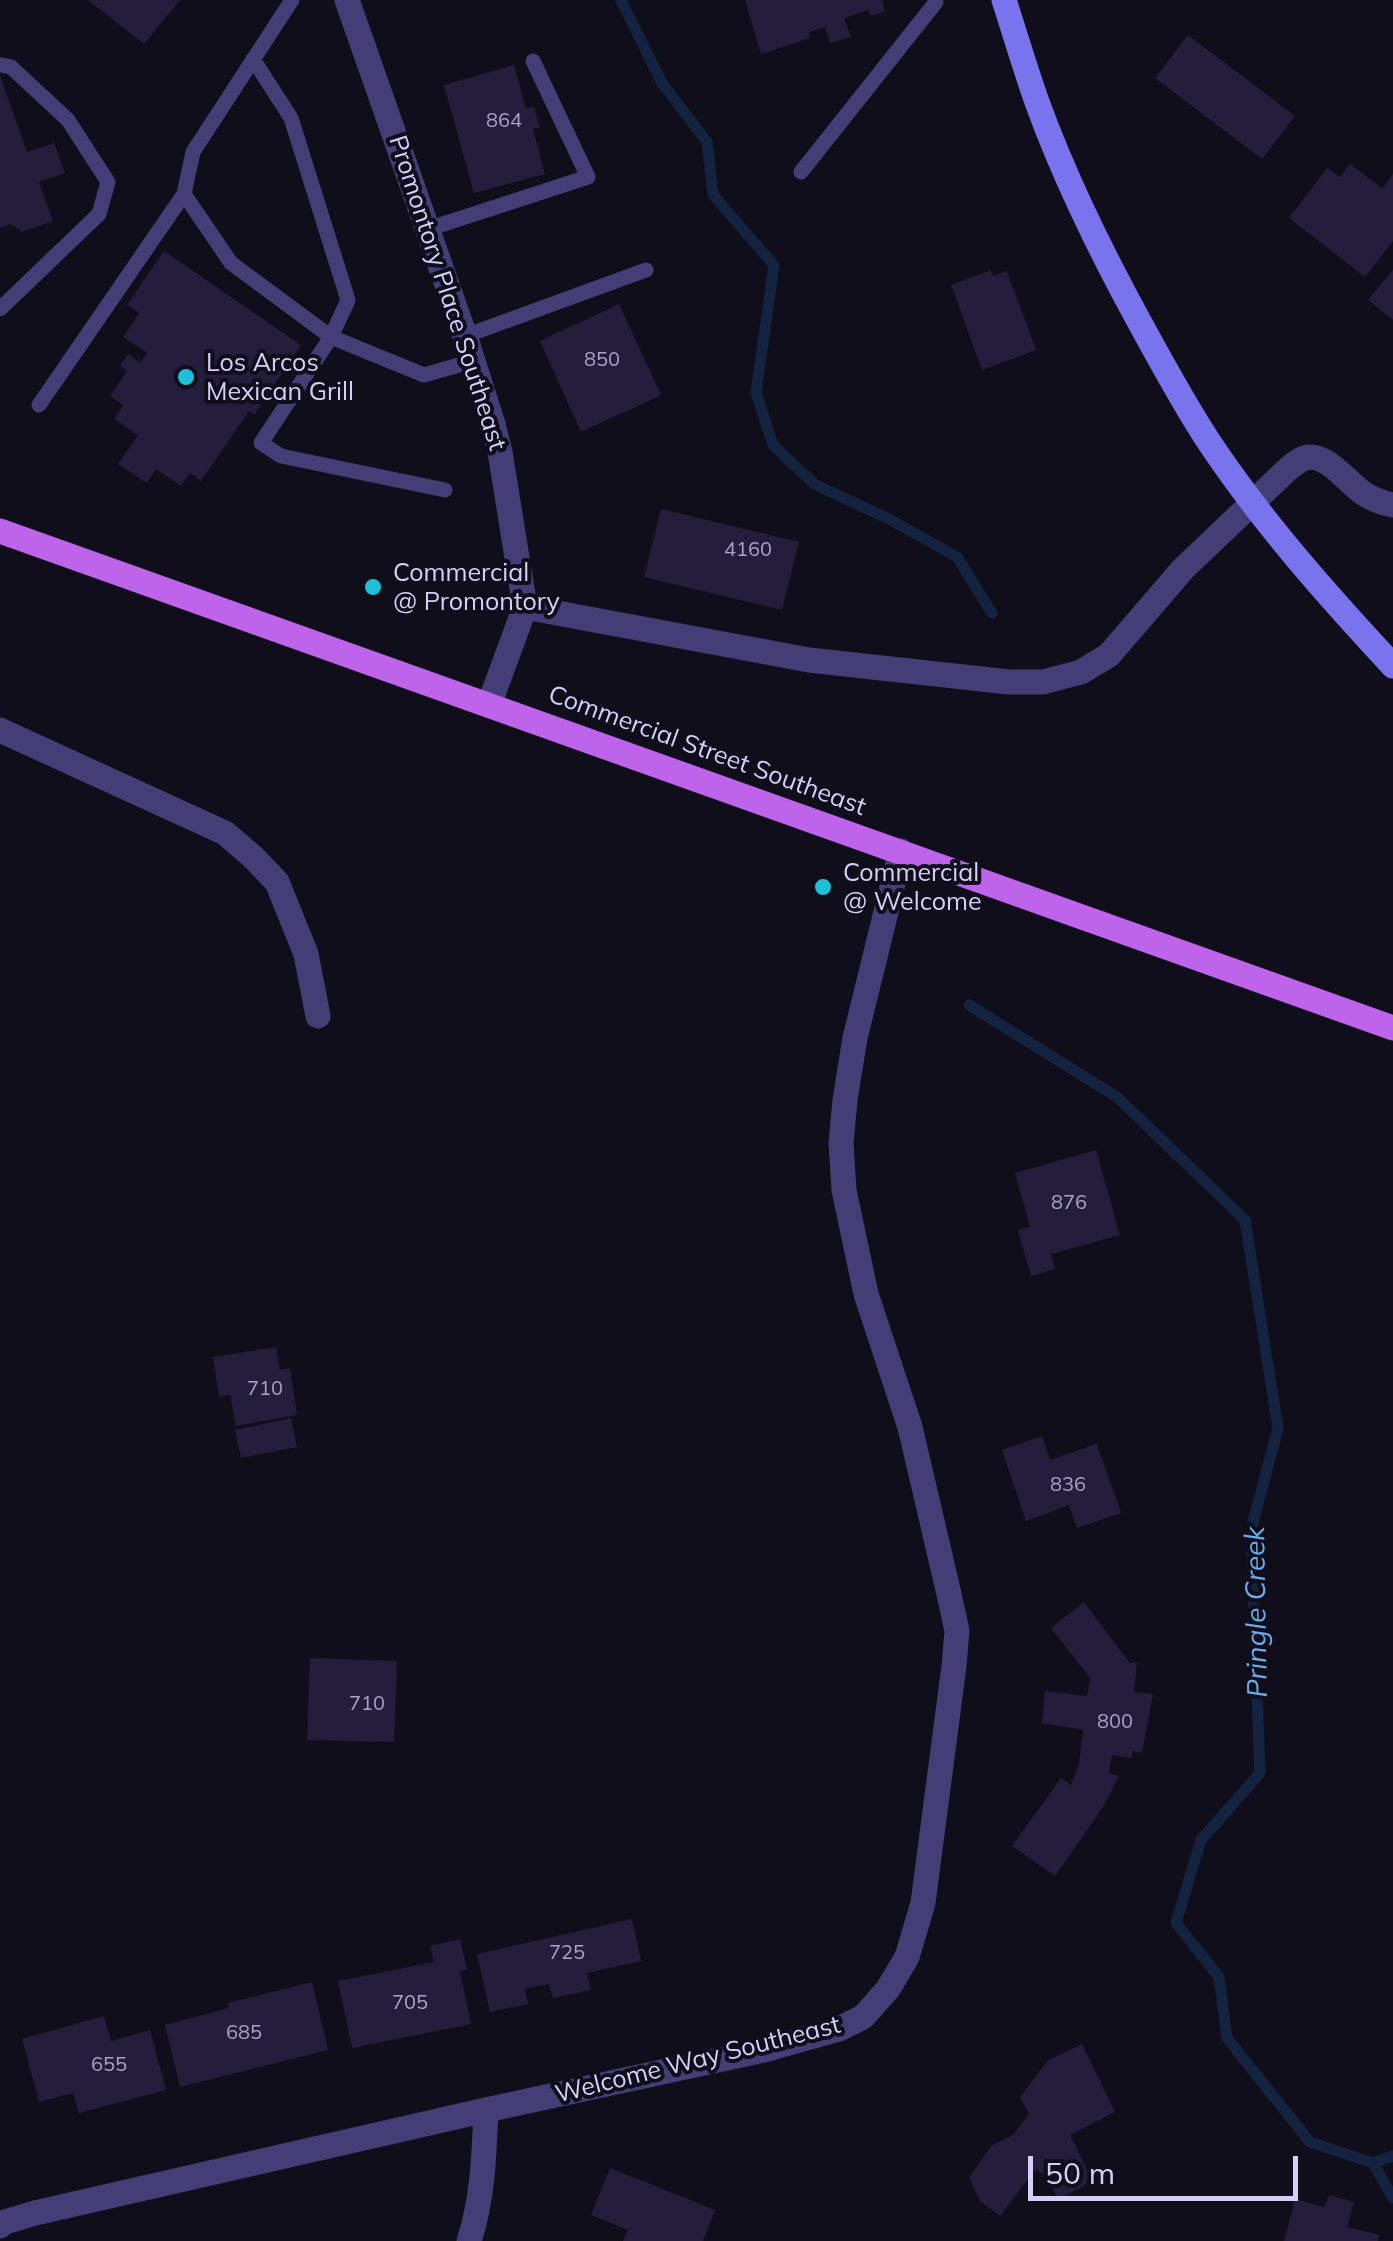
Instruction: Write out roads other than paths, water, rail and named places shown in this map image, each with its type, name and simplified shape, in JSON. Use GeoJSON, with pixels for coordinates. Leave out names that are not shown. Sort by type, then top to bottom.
{"type":"FeatureCollection","features":[{"type":"Feature","properties":{"kind":"main road"},"geometry":{"type":"LineString","coordinates":[[1004,0],[1037,102],[1099,248],[1182,398],[1252,503],[1304,569],[1393,666]]}},
{"type":"Feature","properties":{"kind":"main road","name":"Commercial Street Southeast"},"geometry":{"type":"LineString","coordinates":[[0,530],[1393,1028]]}},
{"type":"Feature","properties":{"kind":"street","name":"Promontory Place Southeast"},"geometry":{"type":"LineString","coordinates":[[347,0],[469,348],[500,452],[525,606],[489,705]]}},
{"type":"Feature","properties":{"kind":"street"},"geometry":{"type":"LineString","coordinates":[[525,606],[809,660],[1008,682],[1043,682],[1080,672],[1109,654],[1183,570],[1305,457],[1323,461],[1363,493],[1393,505]]}},
{"type":"Feature","properties":{"kind":"street"},"geometry":{"type":"LineString","coordinates":[[0,730],[225,833],[253,857],[277,882],[287,906],[306,954],[318,1016]]}},
{"type":"Feature","properties":{"kind":"street","name":"Welcome Way Southeast"},"geometry":{"type":"LineString","coordinates":[[0,2226],[35,2213],[764,2050],[839,2029],[863,2018],[888,1989],[906,1956],[923,1903],[957,1630],[910,1427],[866,1294],[844,1190],[841,1143],[856,1038],[900,851]]}},
{"type":"Feature","properties":{"kind":"street"},"geometry":{"type":"LineString","coordinates":[[469,2241],[483,2182],[486,2110]]}},
{"type":"Feature","properties":{"kind":"lane"},"geometry":{"type":"LineString","coordinates":[[39,406],[184,194],[192,152],[292,0]]}},
{"type":"Feature","properties":{"kind":"lane"},"geometry":{"type":"LineString","coordinates":[[801,172],[938,0]]}},
{"type":"Feature","properties":{"kind":"lane"},"geometry":{"type":"LineString","coordinates":[[252,60],[290,118],[348,300],[331,337],[261,442],[281,456],[444,490]]}},
{"type":"Feature","properties":{"kind":"lane"},"geometry":{"type":"LineString","coordinates":[[428,230],[588,177],[533,61]]}},
{"type":"Feature","properties":{"kind":"lane"},"geometry":{"type":"LineString","coordinates":[[0,65],[11,67],[68,120],[108,182],[100,214],[0,309]]}},
{"type":"Feature","properties":{"kind":"lane"},"geometry":{"type":"LineString","coordinates":[[184,194],[231,262],[331,337],[424,375],[469,348],[646,270]]}},
{"type":"Feature","properties":{"kind":"waterway","name":"Pringle Creek"},"geometry":{"type":"LineString","coordinates":[[621,0],[662,83],[707,142],[713,195],[774,265],[756,393],[773,445],[814,484],[957,557],[992,613]]}},
{"type":"Feature","properties":{"kind":"waterway","name":"Pringle Creek"},"geometry":{"type":"LineString","coordinates":[[969,1005],[1117,1097],[1245,1220],[1278,1428],[1251,1530],[1260,1773],[1201,1840],[1176,1923],[1219,1977],[1227,2038],[1310,2142],[1373,2163],[1393,2156]]}},
{"type":"Feature","properties":{"kind":"waterway"},"geometry":{"type":"LineString","coordinates":[[1373,2163],[1393,2198]]}},
{"type":"Feature","properties":{"kind":"place","name":"Los Arcos Mexican Grill"},"geometry":{"type":"Point","coordinates":[186,377]}},
{"type":"Feature","properties":{"kind":"place","name":"Commercial @ Promontory"},"geometry":{"type":"Point","coordinates":[373,587]}},
{"type":"Feature","properties":{"kind":"place","name":"Commercial @ Welcome"},"geometry":{"type":"Point","coordinates":[823,887]}}]}
